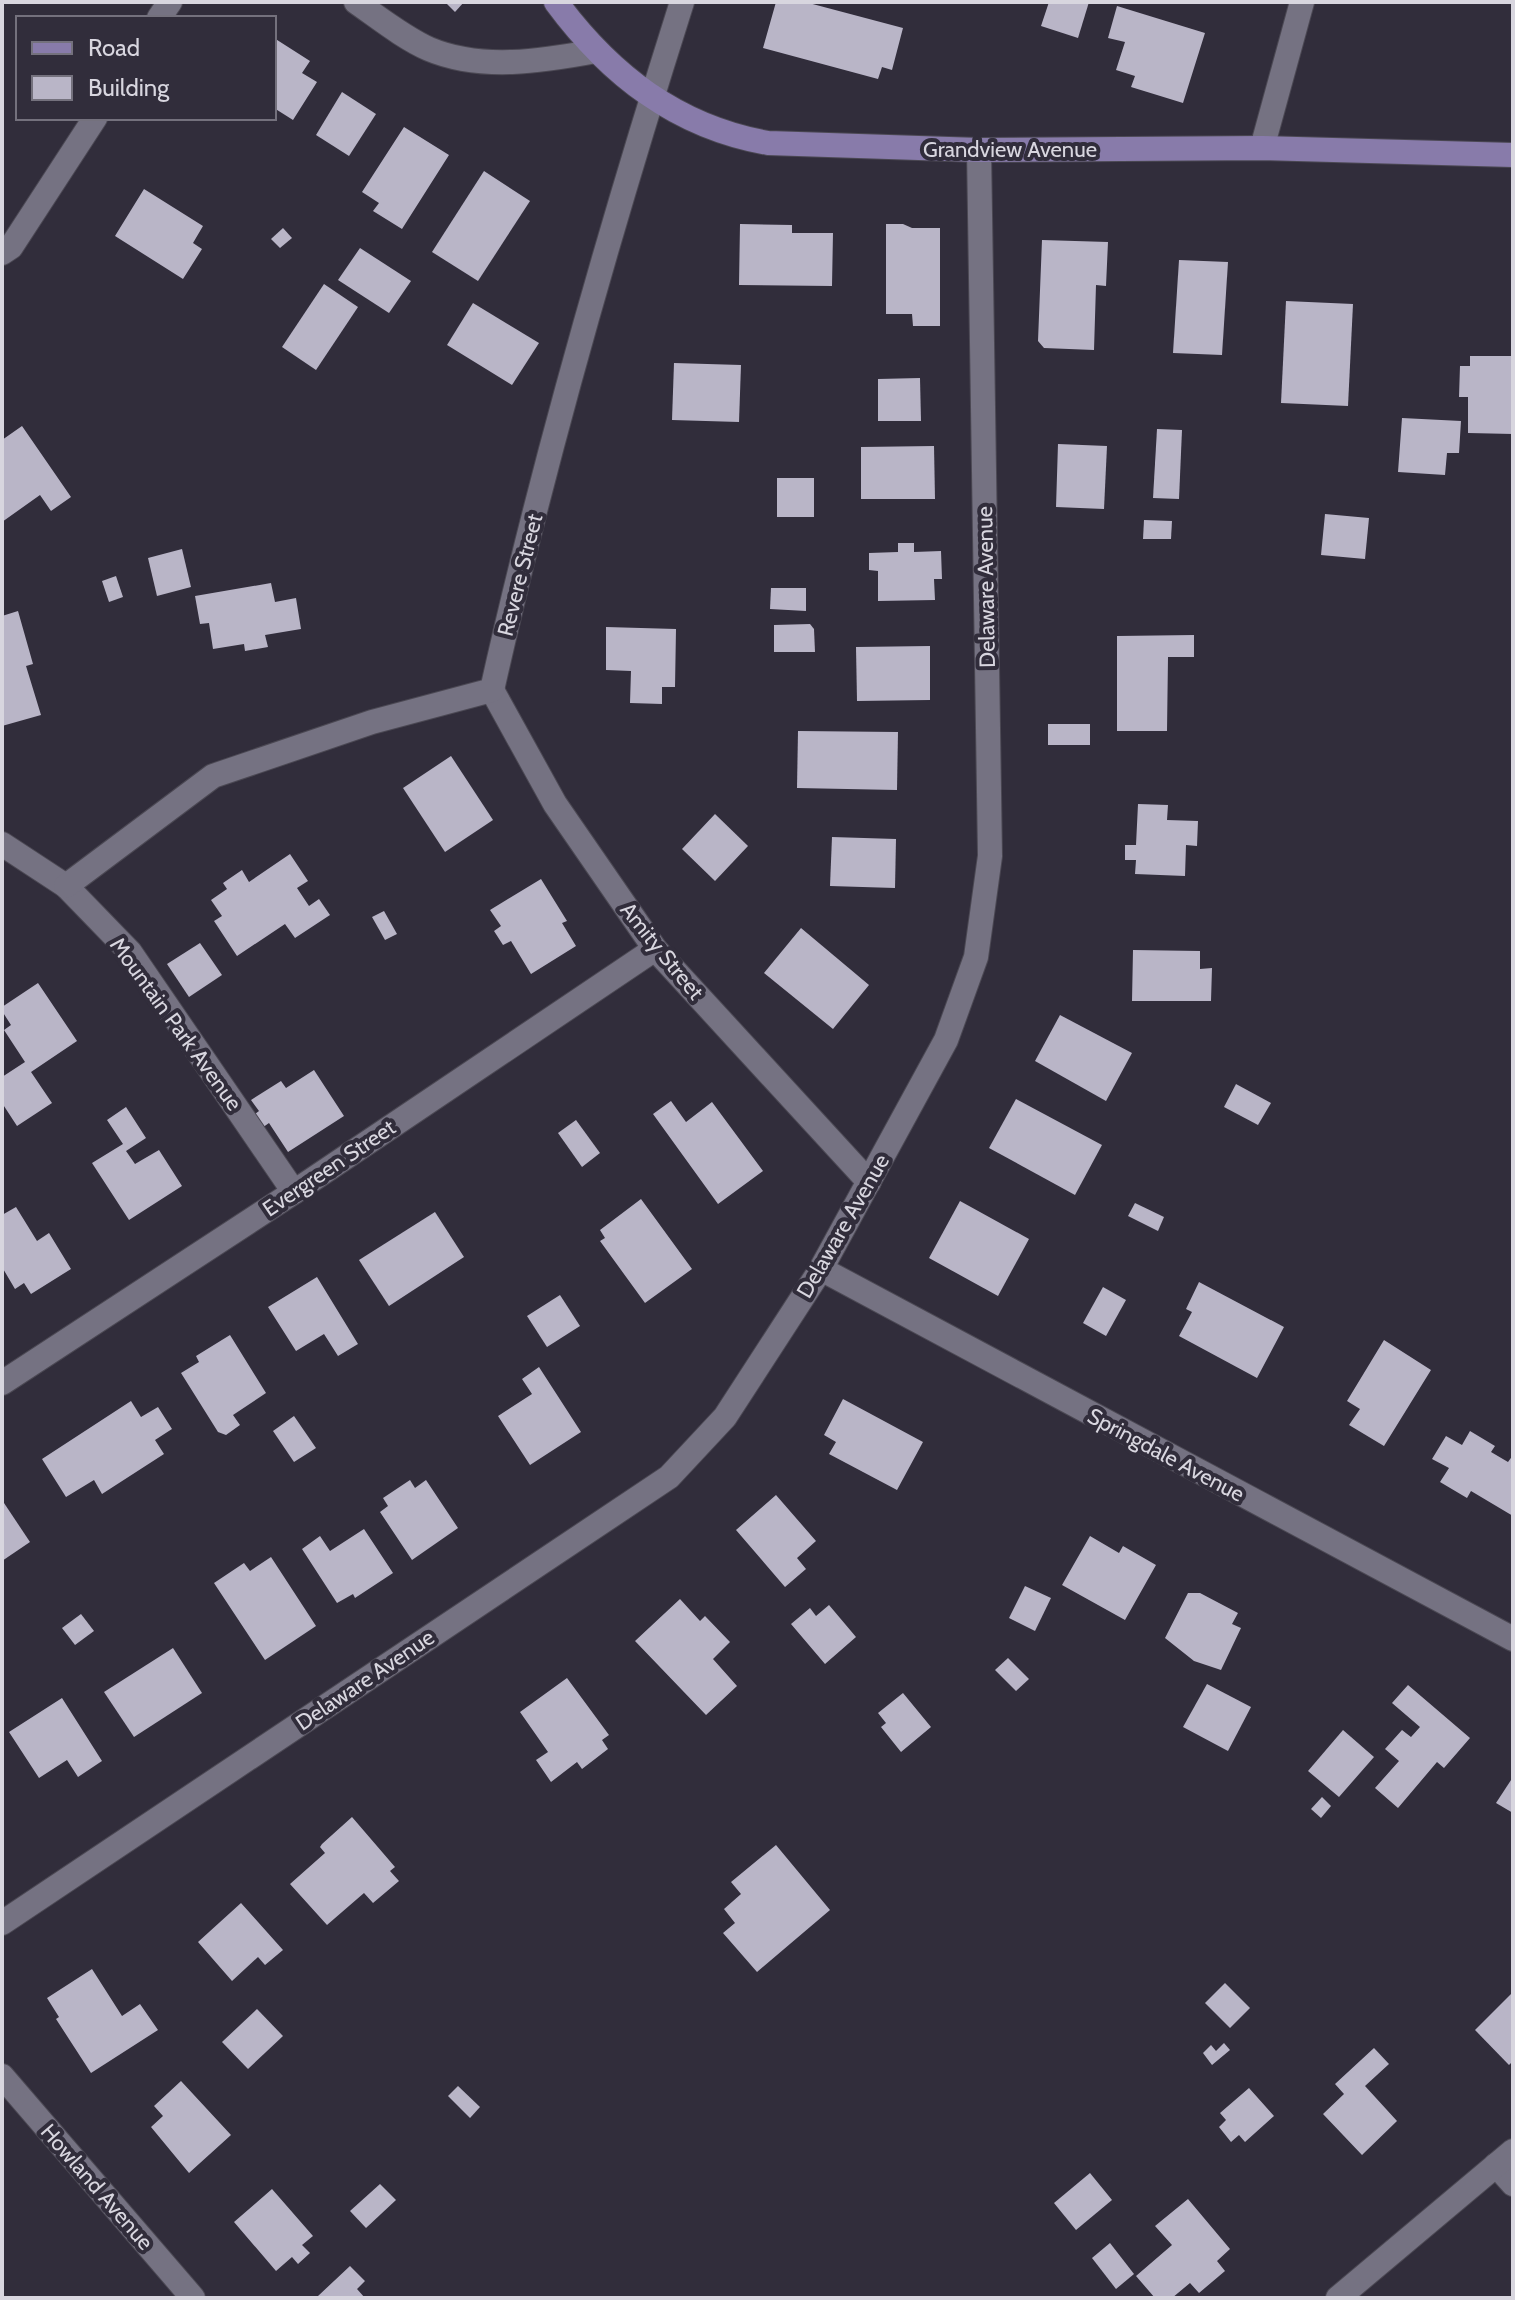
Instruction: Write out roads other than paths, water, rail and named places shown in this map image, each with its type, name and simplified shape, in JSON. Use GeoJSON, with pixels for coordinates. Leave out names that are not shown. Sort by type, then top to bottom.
{"type":"FeatureCollection","features":[{"type":"Feature","properties":{"kind":"main road","name":"Grandview Avenue"},"geometry":{"type":"LineString","coordinates":[[556,2],[596,51],[621,75],[653,97],[709,126],[768,143],[979,150],[1262,148],[1513,155]]}},
{"type":"Feature","properties":{"kind":"street"},"geometry":{"type":"LineString","coordinates":[[356,2],[426,48],[450,56],[505,62],[550,59],[596,51]]}},
{"type":"Feature","properties":{"kind":"street","name":"Revere Street"},"geometry":{"type":"LineString","coordinates":[[492,690],[597,280],[682,2]]}},
{"type":"Feature","properties":{"kind":"street"},"geometry":{"type":"LineString","coordinates":[[1262,148],[1302,2]]}},
{"type":"Feature","properties":{"kind":"street"},"geometry":{"type":"LineString","coordinates":[[2,253],[11,247],[94,120]]}},
{"type":"Feature","properties":{"kind":"street","name":"Delaware Avenue"},"geometry":{"type":"LineString","coordinates":[[2,1923],[669,1477],[725,1417],[821,1269],[869,1182],[946,1040],[976,957],[990,856],[979,150]]}},
{"type":"Feature","properties":{"kind":"street"},"geometry":{"type":"LineString","coordinates":[[66,886],[213,776],[372,722],[492,690]]}},
{"type":"Feature","properties":{"kind":"street","name":"Amity Street"},"geometry":{"type":"LineString","coordinates":[[492,690],[555,804],[655,949],[869,1182]]}},
{"type":"Feature","properties":{"kind":"street","name":"Mountain Park Avenue"},"geometry":{"type":"LineString","coordinates":[[2,844],[66,886],[130,952],[294,1192]]}},
{"type":"Feature","properties":{"kind":"street","name":"Evergreen Street"},"geometry":{"type":"LineString","coordinates":[[2,1383],[294,1192],[655,949]]}},
{"type":"Feature","properties":{"kind":"street","name":"Springdale Avenue"},"geometry":{"type":"LineString","coordinates":[[821,1269],[1513,1639]]}},
{"type":"Feature","properties":{"kind":"street","name":"Howland Avenue"},"geometry":{"type":"LineString","coordinates":[[2,2076],[193,2298]]}},
{"type":"Feature","properties":{"kind":"street"},"geometry":{"type":"LineString","coordinates":[[1338,2298],[1504,2158],[1513,2184]]}}]}
